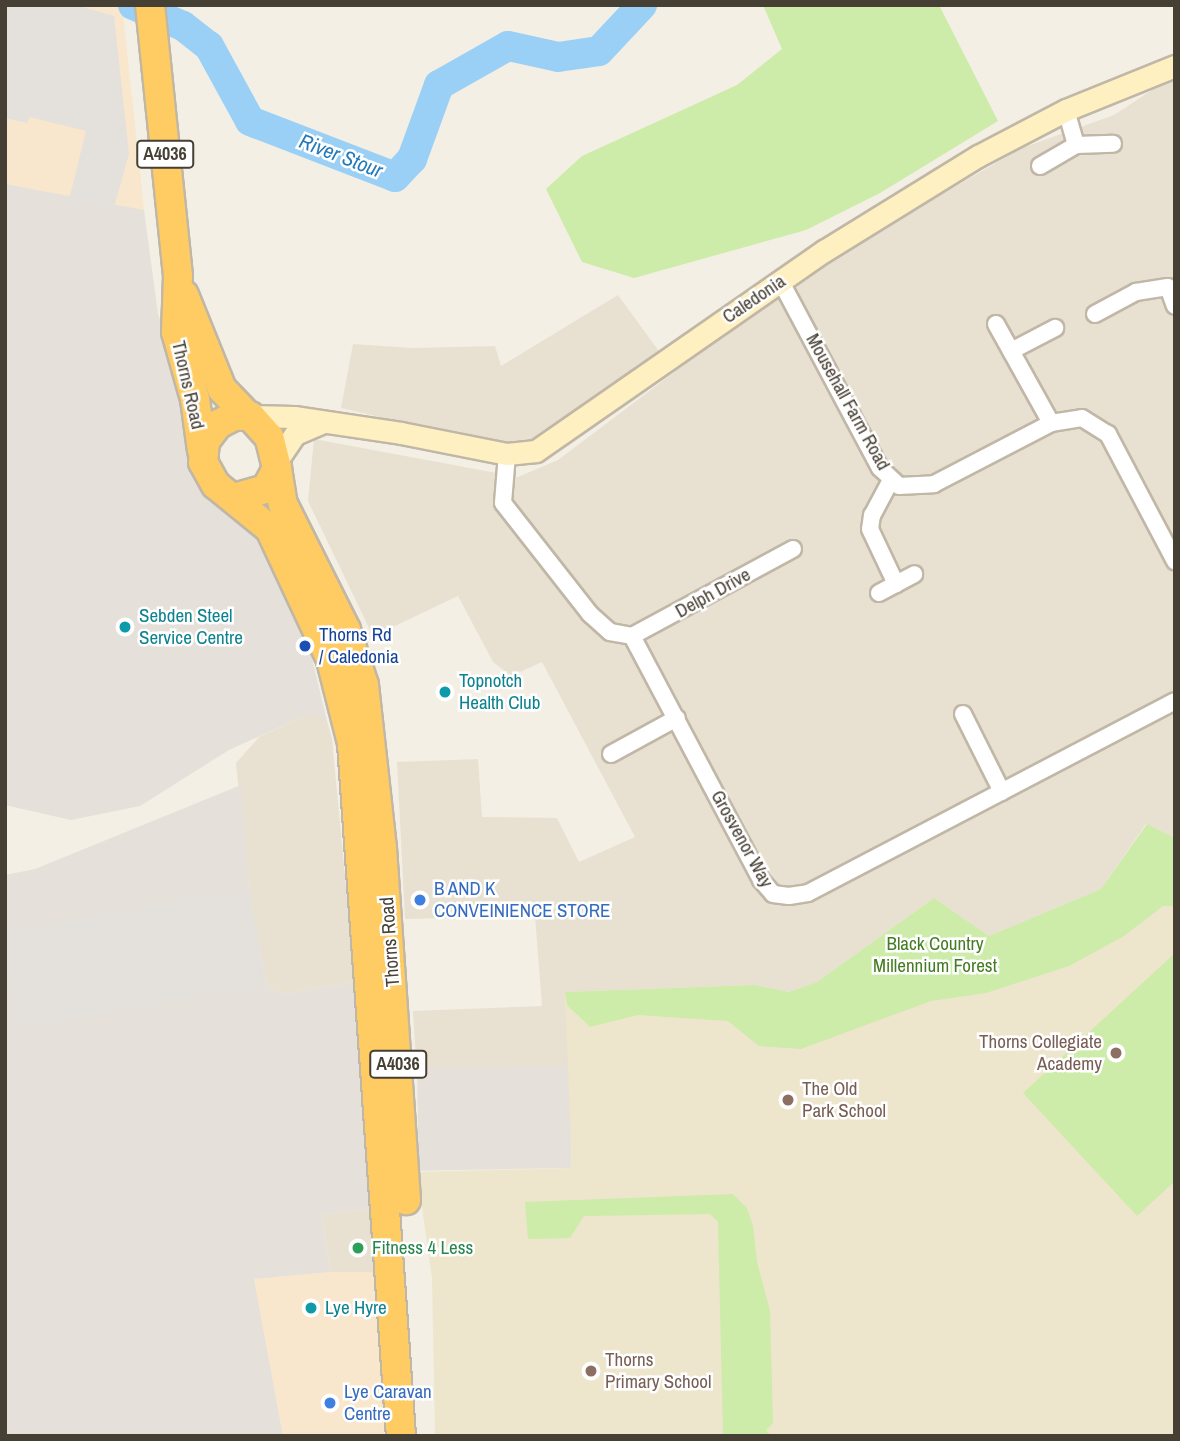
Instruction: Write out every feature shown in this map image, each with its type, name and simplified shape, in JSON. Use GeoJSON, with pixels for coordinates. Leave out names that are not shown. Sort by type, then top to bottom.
{"type":"FeatureCollection","features":[{"type":"Feature","properties":{"kind":"highway","name":"Thorns Road"},"geometry":{"type":"LineString","coordinates":[[151,19],[178,276],[176,332],[195,399],[202,451]]}},
{"type":"Feature","properties":{"kind":"highway","name":"Thorns Road"},"geometry":{"type":"LineString","coordinates":[[178,276],[212,369],[234,404],[249,416]]}},
{"type":"Feature","properties":{"kind":"highway"},"geometry":{"type":"LineString","coordinates":[[202,451],[218,424],[249,416]]}},
{"type":"Feature","properties":{"kind":"highway","name":"A4036"},"geometry":{"type":"LineString","coordinates":[[249,416],[269,437],[277,465]]}},
{"type":"Feature","properties":{"kind":"highway","name":"A4036"},"geometry":{"type":"LineString","coordinates":[[202,451],[208,475],[234,498]]}},
{"type":"Feature","properties":{"kind":"highway","name":"Thorns Road"},"geometry":{"type":"LineString","coordinates":[[277,465],[283,504],[354,649],[373,744],[396,1021],[420,1436]]}},
{"type":"Feature","properties":{"kind":"highway"},"geometry":{"type":"LineString","coordinates":[[234,498],[266,489],[277,465]]}},
{"type":"Feature","properties":{"kind":"highway","name":"Thorns Road"},"geometry":{"type":"LineString","coordinates":[[234,498],[270,529],[319,629],[342,695],[352,743],[401,1436]]}},
{"type":"Feature","properties":{"kind":"street","name":"Caledonia"},"geometry":{"type":"LineString","coordinates":[[249,416],[401,433],[507,454],[536,451],[556,440],[781,282],[987,150],[1066,110],[1175,66]]}},
{"type":"Feature","properties":{"kind":"street"},"geometry":{"type":"LineString","coordinates":[[1066,110],[1076,145]]}},
{"type":"Feature","properties":{"kind":"street"},"geometry":{"type":"LineString","coordinates":[[1040,166],[1076,145],[1113,144]]}},
{"type":"Feature","properties":{"kind":"street","name":"Mousehall Farm Road"},"geometry":{"type":"LineString","coordinates":[[781,282],[891,480],[911,488],[934,484],[1051,423],[1082,418],[1108,434],[1175,561]]}},
{"type":"Feature","properties":{"kind":"street"},"geometry":{"type":"LineString","coordinates":[[1095,314],[1136,292],[1171,284],[1175,306]]}},
{"type":"Feature","properties":{"kind":"street"},"geometry":{"type":"LineString","coordinates":[[996,324],[1051,423]]}},
{"type":"Feature","properties":{"kind":"street"},"geometry":{"type":"LineString","coordinates":[[1011,351],[1055,328]]}},
{"type":"Feature","properties":{"kind":"street"},"geometry":{"type":"LineString","coordinates":[[277,465],[295,434],[321,422]]}},
{"type":"Feature","properties":{"kind":"street"},"geometry":{"type":"LineString","coordinates":[[507,454],[503,503],[590,614],[610,632],[632,636]]}},
{"type":"Feature","properties":{"kind":"street"},"geometry":{"type":"LineString","coordinates":[[891,480],[872,514],[870,529],[896,584]]}},
{"type":"Feature","properties":{"kind":"street","name":"Delph Drive"},"geometry":{"type":"LineString","coordinates":[[632,636],[793,549]]}},
{"type":"Feature","properties":{"kind":"street"},"geometry":{"type":"LineString","coordinates":[[879,593],[914,574]]}},
{"type":"Feature","properties":{"kind":"street","name":"Grosvenor Way"},"geometry":{"type":"LineString","coordinates":[[632,636],[761,880],[773,894],[808,894],[1175,701]]}},
{"type":"Feature","properties":{"kind":"street"},"geometry":{"type":"LineString","coordinates":[[963,714],[1002,792]]}},
{"type":"Feature","properties":{"kind":"street"},"geometry":{"type":"LineString","coordinates":[[611,754],[677,718]]}},
{"type":"Feature","properties":{"kind":"shaded area"},"geometry":{"type":"Polygon","coordinates":[[[5,5],[122,5],[144,210],[5,184],[5,5]]]}},
{"type":"Feature","properties":{"kind":"shaded area"},"geometry":{"type":"Polygon","coordinates":[[[5,5],[76,5],[114,16],[129,154],[114,207],[69,200],[86,131],[30,117],[27,123],[5,118],[5,5]]]}},
{"type":"Feature","properties":{"kind":"shaded area"},"geometry":{"type":"Polygon","coordinates":[[[1175,75],[1175,838],[1146,824],[1101,889],[989,936],[934,898],[817,982],[789,992],[755,985],[565,992],[570,1066],[417,1078],[413,1011],[542,1006],[535,916],[405,919],[397,762],[478,759],[482,817],[557,818],[579,862],[635,837],[542,662],[511,676],[493,662],[458,596],[395,626],[371,632],[308,501],[314,439],[518,477],[558,460],[726,333],[849,248],[1022,148],[1114,115],[1175,75]]]}},
{"type":"Feature","properties":{"kind":"shaded area"},"geometry":{"type":"Polygon","coordinates":[[[5,184],[144,210],[158,314],[195,418],[308,642],[326,717],[302,717],[229,750],[140,806],[71,820],[5,805],[5,184]]]}},
{"type":"Feature","properties":{"kind":"shaded area"},"geometry":{"type":"Polygon","coordinates":[[[618,295],[661,354],[532,444],[505,446],[341,408],[353,344],[412,348],[495,346],[501,366],[618,295]]]}},
{"type":"Feature","properties":{"kind":"shaded area"},"geometry":{"type":"Polygon","coordinates":[[[302,717],[326,717],[332,739],[355,982],[281,994],[266,984],[249,889],[236,763],[259,737],[302,717]]]}},
{"type":"Feature","properties":{"kind":"shaded area"},"geometry":{"type":"Polygon","coordinates":[[[241,785],[249,889],[266,984],[281,994],[355,982],[374,1208],[322,1215],[330,1272],[254,1279],[283,1436],[5,1436],[5,875],[35,869],[241,785]]]}},
{"type":"Feature","properties":{"kind":"shaded area"},"geometry":{"type":"Polygon","coordinates":[[[1149,825],[1175,838],[1175,1436],[435,1436],[432,1278],[417,1172],[572,1168],[565,992],[755,985],[789,992],[817,982],[934,898],[989,936],[1101,889],[1149,825]]]}},
{"type":"Feature","properties":{"kind":"shaded area"},"geometry":{"type":"Polygon","coordinates":[[[249,889],[266,985],[20,1028],[5,932],[249,889]]]}},
{"type":"Feature","properties":{"kind":"shaded area"},"geometry":{"type":"Polygon","coordinates":[[[570,1066],[572,1168],[419,1171],[417,1069],[570,1066]]]}},
{"type":"Feature","properties":{"kind":"shaded area"},"geometry":{"type":"Polygon","coordinates":[[[374,1208],[377,1272],[330,1272],[322,1215],[374,1208]]]}},
{"type":"Feature","properties":{"kind":"shaded area"},"geometry":{"type":"Polygon","coordinates":[[[330,1272],[377,1272],[384,1436],[283,1436],[254,1279],[330,1272]]]}},
{"type":"Feature","properties":{"kind":"green space"},"geometry":{"type":"Polygon","coordinates":[[[763,5],[939,5],[998,121],[880,193],[806,230],[634,278],[582,262],[546,189],[582,156],[737,85],[782,49],[763,5]]]}},
{"type":"Feature","properties":{"kind":"green space","name":"Black Country Millennium Forest"},"geometry":{"type":"Polygon","coordinates":[[[1147,824],[1175,838],[1175,906],[1163,906],[1124,936],[1069,966],[986,993],[931,1001],[801,1049],[759,1046],[728,1021],[638,1015],[590,1027],[567,1005],[565,992],[755,985],[789,992],[817,982],[934,898],[989,936],[1101,889],[1147,824]]]}},
{"type":"Feature","properties":{"kind":"green space"},"geometry":{"type":"Polygon","coordinates":[[[1175,953],[1175,1181],[1137,1216],[1023,1093],[1175,953]]]}},
{"type":"Feature","properties":{"kind":"green space"},"geometry":{"type":"Polygon","coordinates":[[[733,1194],[747,1208],[753,1226],[757,1262],[770,1311],[773,1423],[766,1430],[771,1436],[723,1436],[718,1222],[710,1214],[584,1216],[570,1238],[528,1239],[525,1202],[733,1194]]]}},
{"type":"Feature","properties":{"kind":"waterway","name":"River Stour"},"geometry":{"type":"LineString","coordinates":[[133,5],[183,26],[209,46],[250,121],[395,177],[412,159],[439,85],[508,46],[558,57],[599,51],[642,5]]}},
{"type":"Feature","properties":{"kind":"place","name":"Sebden Steel Service Centre"},"geometry":{"type":"Point","coordinates":[125,627]}},
{"type":"Feature","properties":{"kind":"place","name":"Thorns Rd / Caledonia"},"geometry":{"type":"Point","coordinates":[305,646]}},
{"type":"Feature","properties":{"kind":"place","name":"Topnotch Health Club"},"geometry":{"type":"Point","coordinates":[445,692]}},
{"type":"Feature","properties":{"kind":"place","name":"B AND K CONVEINIENCE STORE"},"geometry":{"type":"Point","coordinates":[420,900]}},
{"type":"Feature","properties":{"kind":"place","name":"Thorns Collegiate Academy"},"geometry":{"type":"Point","coordinates":[1116,1053]}},
{"type":"Feature","properties":{"kind":"place","name":"The Old Park School"},"geometry":{"type":"Point","coordinates":[788,1100]}},
{"type":"Feature","properties":{"kind":"place","name":"Fitness 4 Less"},"geometry":{"type":"Point","coordinates":[358,1248]}},
{"type":"Feature","properties":{"kind":"place","name":"Lye Hyre"},"geometry":{"type":"Point","coordinates":[311,1308]}},
{"type":"Feature","properties":{"kind":"place","name":"Thorns Primary School"},"geometry":{"type":"Point","coordinates":[591,1371]}},
{"type":"Feature","properties":{"kind":"place","name":"Lye Caravan Centre"},"geometry":{"type":"Point","coordinates":[330,1403]}}]}
